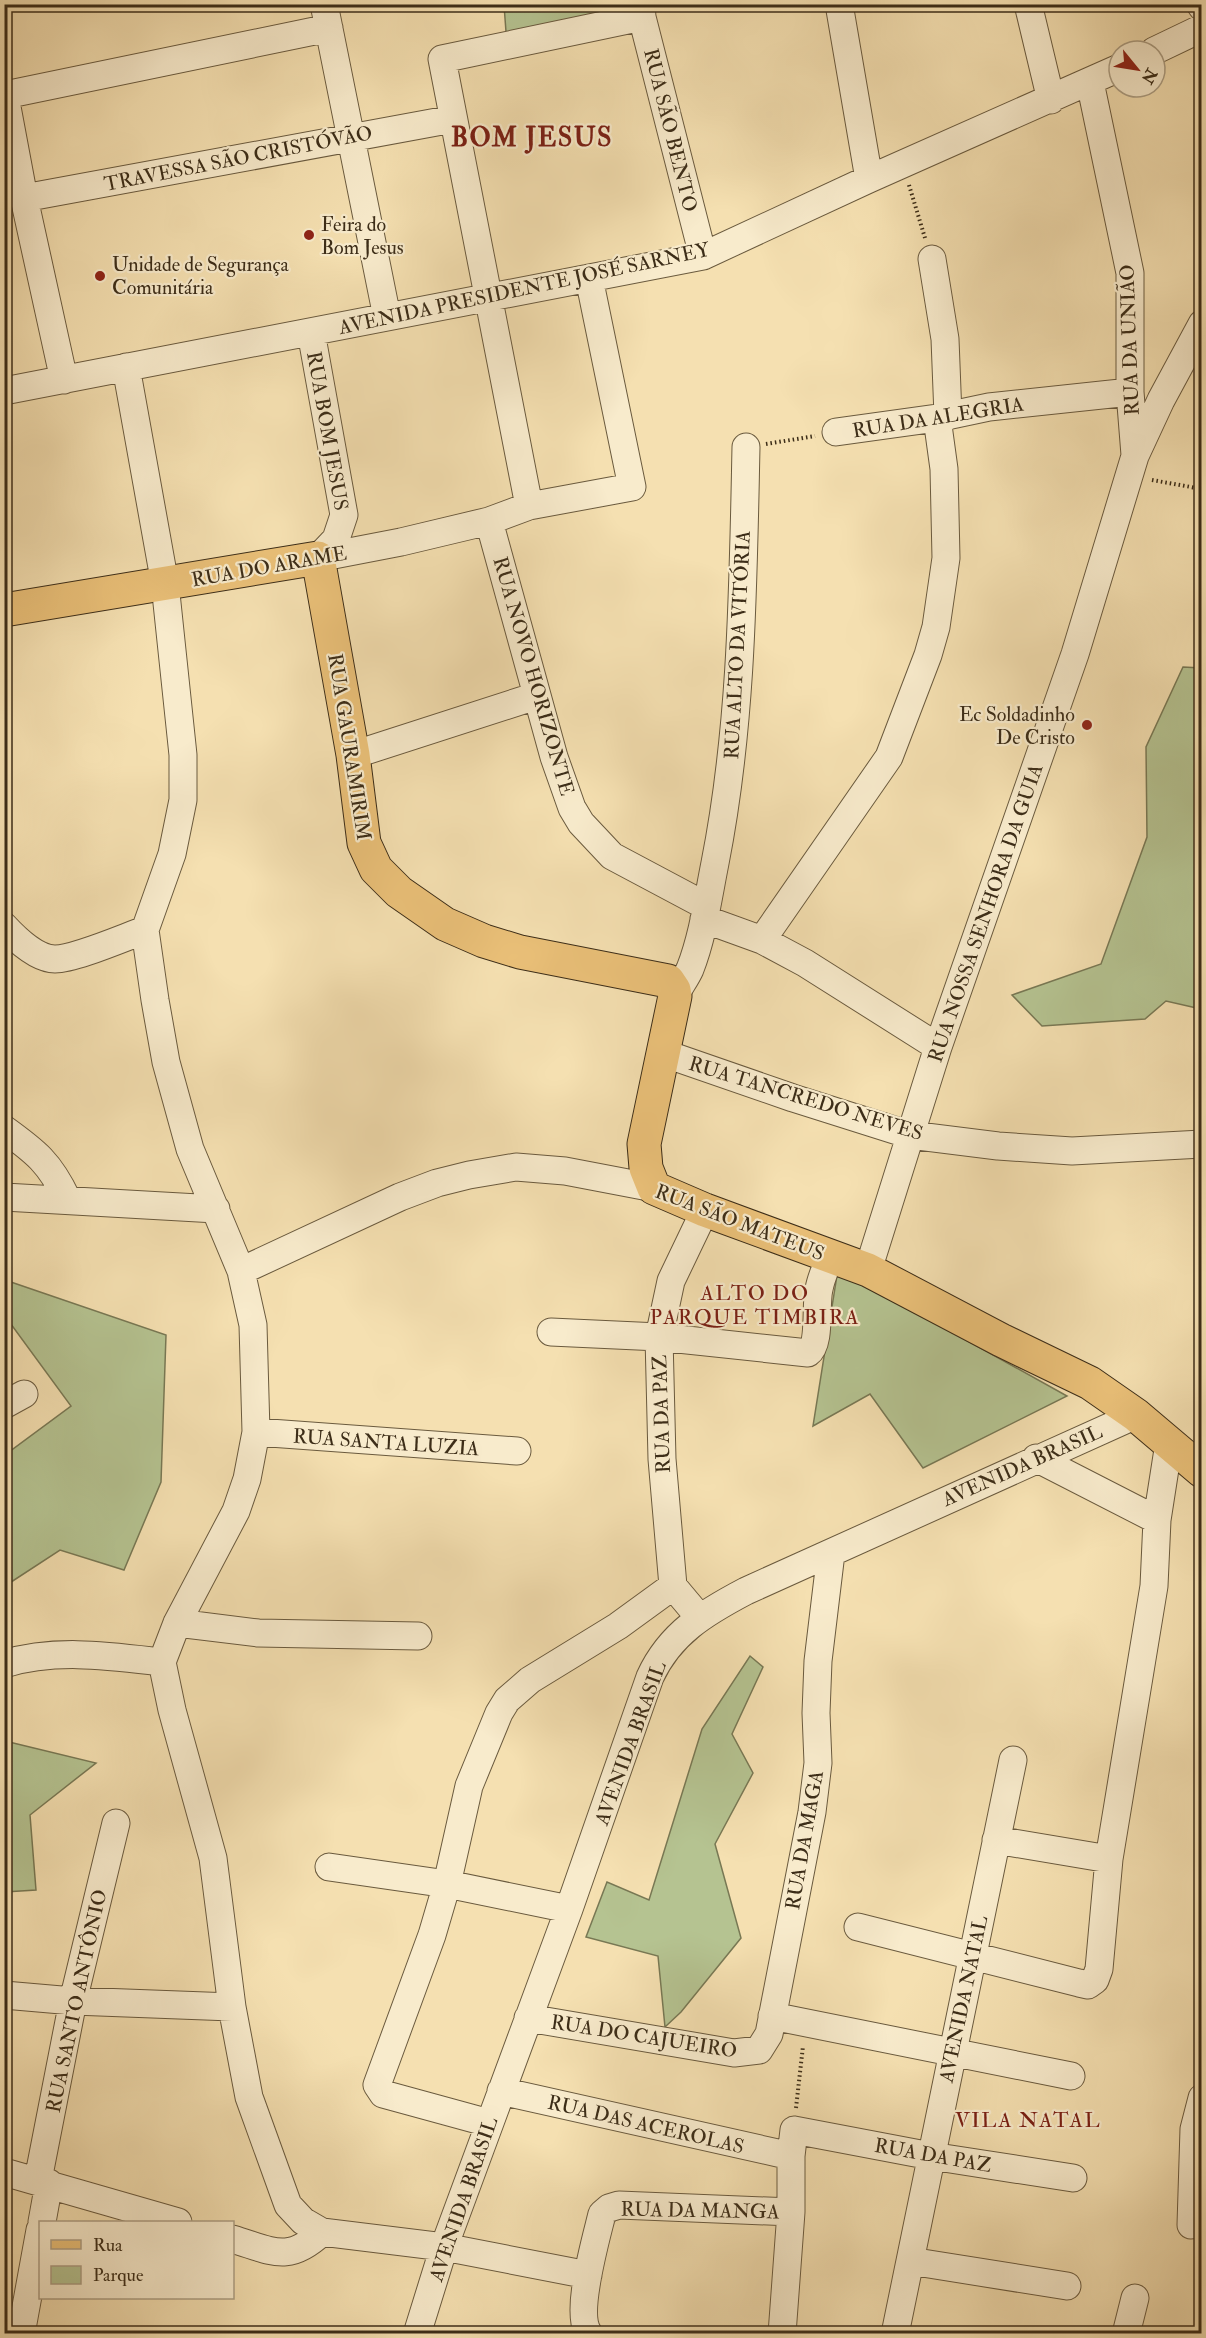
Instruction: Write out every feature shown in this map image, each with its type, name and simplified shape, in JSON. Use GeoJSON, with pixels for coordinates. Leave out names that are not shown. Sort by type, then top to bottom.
{"type":"FeatureCollection","features":[{"type":"Feature","properties":{"kind":"main road","name":"RUA DO ARAME"},"geometry":{"type":"LineString","coordinates":[[4,610],[318,558]]}},
{"type":"Feature","properties":{"kind":"main road","name":"RUA GAURAMIRIM"},"geometry":{"type":"LineString","coordinates":[[318,558],[353,755],[364,843],[376,869],[399,892],[445,924],[484,941],[519,952],[675,986]]}},
{"type":"Feature","properties":{"kind":"main road","name":"RUA ALTO DA VITÓRIA"},"geometry":{"type":"LineString","coordinates":[[654,1188],[646,1168],[644,1144],[675,986]]}},
{"type":"Feature","properties":{"kind":"main road","name":"RUA SÃO MATEUS"},"geometry":{"type":"LineString","coordinates":[[654,1188],[705,1210],[868,1270],[1000,1340],[1090,1383],[1136,1415],[1202,1471]]}},
{"type":"Feature","properties":{"kind":"street"},"geometry":{"type":"LineString","coordinates":[[839,4],[869,178]]}},
{"type":"Feature","properties":{"kind":"street"},"geometry":{"type":"LineString","coordinates":[[1028,4],[1051,100]]}},
{"type":"Feature","properties":{"kind":"street"},"geometry":{"type":"LineString","coordinates":[[589,278],[632,488],[529,506],[442,58],[641,11]]}},
{"type":"Feature","properties":{"kind":"street","name":"RUA SÃO BENTO"},"geometry":{"type":"LineString","coordinates":[[641,11],[703,256]]}},
{"type":"Feature","properties":{"kind":"street"},"geometry":{"type":"LineString","coordinates":[[64,380],[24,198],[5,93],[326,16],[387,317]]}},
{"type":"Feature","properties":{"kind":"street"},"geometry":{"type":"LineString","coordinates":[[1167,45],[1202,28]]}},
{"type":"Feature","properties":{"kind":"street","name":"AVENIDA PRESIDENTE JOSÉ SARNEY"},"geometry":{"type":"LineString","coordinates":[[4,391],[703,256],[869,178],[1107,74]]}},
{"type":"Feature","properties":{"kind":"street","name":"RUA DA UNIÃO"},"geometry":{"type":"LineString","coordinates":[[1090,82],[1130,273],[1132,466]]}},
{"type":"Feature","properties":{"kind":"street","name":"TRAVESSA SÃO CRISTÓVÃO"},"geometry":{"type":"LineString","coordinates":[[24,198],[453,118]]}},
{"type":"Feature","properties":{"kind":"street"},"geometry":{"type":"LineString","coordinates":[[762,940],[889,758],[928,655],[936,627],[946,558],[942,417],[945,339],[932,259]]}},
{"type":"Feature","properties":{"kind":"street","name":"RUA NOSSA SENHORA DA GUIA"},"geometry":{"type":"LineString","coordinates":[[868,1270],[938,1047],[1075,654],[1132,466],[1161,400],[1202,324]]}},
{"type":"Feature","properties":{"kind":"street","name":"RUA BOM JESUS"},"geometry":{"type":"LineString","coordinates":[[311,332],[344,515],[336,539],[318,558]]}},
{"type":"Feature","properties":{"kind":"street"},"geometry":{"type":"LineString","coordinates":[[126,367],[165,584],[183,755],[183,800],[172,854],[145,930],[154,1000],[166,1062],[190,1149],[242,1271],[253,1325],[256,1432],[247,1479],[236,1511],[177,1623],[162,1662],[172,1710],[213,1858],[232,2007],[249,2097],[288,2205],[303,2221],[322,2232],[444,2247],[588,2275]]}},
{"type":"Feature","properties":{"kind":"street","name":"RUA DA ALEGRIA"},"geometry":{"type":"LineString","coordinates":[[836,432],[942,417],[989,407],[1130,392]]}},
{"type":"Feature","properties":{"kind":"street","name":"RUA ALTO DA VITÓRIA"},"geometry":{"type":"LineString","coordinates":[[675,986],[691,966],[705,912],[722,828],[737,716],[743,610],[746,447]]}},
{"type":"Feature","properties":{"kind":"street","name":"RUA DO ARAME"},"geometry":{"type":"LineString","coordinates":[[318,558],[401,542],[489,521],[529,506]]}},
{"type":"Feature","properties":{"kind":"street","name":"RUA NOVO HORIZONTE"},"geometry":{"type":"LineString","coordinates":[[489,521],[554,757],[572,808],[581,823],[612,856],[705,912],[805,963],[938,1047]]}},
{"type":"Feature","properties":{"kind":"street"},"geometry":{"type":"LineString","coordinates":[[353,755],[536,696]]}},
{"type":"Feature","properties":{"kind":"street"},"geometry":{"type":"LineString","coordinates":[[4,927],[16,939],[33,950],[55,959],[69,957],[145,930]]}},
{"type":"Feature","properties":{"kind":"street","name":"RUA TANCREDO NEVES"},"geometry":{"type":"LineString","coordinates":[[663,1053],[794,1098],[910,1134],[998,1146],[1072,1151],[1202,1144]]}},
{"type":"Feature","properties":{"kind":"street"},"geometry":{"type":"LineString","coordinates":[[4,1129],[45,1161],[67,1199]]}},
{"type":"Feature","properties":{"kind":"street","name":"RUA SÃO MATEUS"},"geometry":{"type":"LineString","coordinates":[[242,1271],[400,1197],[436,1183],[469,1175],[516,1167],[565,1171],[654,1188]]}},
{"type":"Feature","properties":{"kind":"street"},"geometry":{"type":"LineString","coordinates":[[4,1197],[216,1209]]}},
{"type":"Feature","properties":{"kind":"street","name":"RUA DA PAZ"},"geometry":{"type":"LineString","coordinates":[[673,1586],[662,1459],[659,1337],[670,1281],[705,1210]]}},
{"type":"Feature","properties":{"kind":"street"},"geometry":{"type":"LineString","coordinates":[[551,1332],[659,1337],[803,1353],[811,1351],[815,1342],[818,1290],[830,1257]]}},
{"type":"Feature","properties":{"kind":"street","name":"AVENIDA BRASIL"},"geometry":{"type":"LineString","coordinates":[[417,2334],[444,2247],[570,1909],[650,1677],[663,1653],[685,1628],[699,1617],[746,1591],[1036,1458],[1136,1415]]}},
{"type":"Feature","properties":{"kind":"street","name":"RUA SANTA LUZIA"},"geometry":{"type":"LineString","coordinates":[[256,1432],[517,1451]]}},
{"type":"Feature","properties":{"kind":"street"},"geometry":{"type":"LineString","coordinates":[[858,1928],[1089,1985],[1095,1980],[1099,1969],[1109,1859],[1154,1586],[1157,1520],[1169,1443]]}},
{"type":"Feature","properties":{"kind":"street"},"geometry":{"type":"LineString","coordinates":[[1036,1458],[1157,1520]]}},
{"type":"Feature","properties":{"kind":"street","name":"RUA DA MAGA"},"geometry":{"type":"LineString","coordinates":[[759,2050],[769,2034],[812,1812],[818,1763],[816,1713],[818,1661],[831,1553]]}},
{"type":"Feature","properties":{"kind":"street"},"geometry":{"type":"LineString","coordinates":[[489,2123],[383,2094],[377,2088],[378,2078],[432,1935],[447,1884],[469,1786],[499,1713],[507,1700],[530,1680],[618,1626],[673,1586],[699,1617]]}},
{"type":"Feature","properties":{"kind":"street"},"geometry":{"type":"LineString","coordinates":[[177,1623],[258,1633],[418,1636]]}},
{"type":"Feature","properties":{"kind":"street"},"geometry":{"type":"LineString","coordinates":[[4,1664],[64,1654],[105,1655],[162,1662]]}},
{"type":"Feature","properties":{"kind":"street","name":"AVENIDA NATAL"},"geometry":{"type":"LineString","coordinates":[[895,2334],[1013,1760]]}},
{"type":"Feature","properties":{"kind":"street","name":"RUA SANTO ANTÔNIO"},"geometry":{"type":"LineString","coordinates":[[42,2221],[43,2182],[73,2001],[116,1823]]}},
{"type":"Feature","properties":{"kind":"street"},"geometry":{"type":"LineString","coordinates":[[996,1840],[1109,1859]]}},
{"type":"Feature","properties":{"kind":"street"},"geometry":{"type":"LineString","coordinates":[[328,1867],[447,1884],[570,1909]]}},
{"type":"Feature","properties":{"kind":"street"},"geometry":{"type":"LineString","coordinates":[[4,1995],[73,2001],[232,2007]]}},
{"type":"Feature","properties":{"kind":"street"},"geometry":{"type":"LineString","coordinates":[[772,2016],[1071,2076]]}},
{"type":"Feature","properties":{"kind":"street","name":"RUA DO CAJUEIRO"},"geometry":{"type":"LineString","coordinates":[[528,2018],[734,2053],[759,2050]]}},
{"type":"Feature","properties":{"kind":"street","name":"RUA DAS ACEROLAS"},"geometry":{"type":"LineString","coordinates":[[501,2091],[792,2143]]}},
{"type":"Feature","properties":{"kind":"street"},"geometry":{"type":"LineString","coordinates":[[1191,2225],[1194,2129],[1202,2098]]}},
{"type":"Feature","properties":{"kind":"street"},"geometry":{"type":"LineString","coordinates":[[782,2334],[791,2212],[792,2143]]}},
{"type":"Feature","properties":{"kind":"street","name":"RUA DA PAZ"},"geometry":{"type":"LineString","coordinates":[[792,2143],[931,2156],[1073,2178]]}},
{"type":"Feature","properties":{"kind":"street"},"geometry":{"type":"LineString","coordinates":[[4,2172],[171,2221]]}},
{"type":"Feature","properties":{"kind":"street","name":"RUA DA MANGA"},"geometry":{"type":"LineString","coordinates":[[589,2334],[584,2327],[583,2316],[588,2275],[602,2214],[609,2208],[620,2205],[791,2212]]}},
{"type":"Feature","properties":{"kind":"street"},"geometry":{"type":"LineString","coordinates":[[234,2240],[271,2251],[291,2253],[308,2246],[322,2232]]}},
{"type":"Feature","properties":{"kind":"street"},"geometry":{"type":"LineString","coordinates":[[21,2334],[39,2235]]}},
{"type":"Feature","properties":{"kind":"street"},"geometry":{"type":"LineString","coordinates":[[910,2261],[1066,2286]]}},
{"type":"Feature","properties":{"kind":"street"},"geometry":{"type":"LineString","coordinates":[[1126,2334],[1135,2298]]}},
{"type":"Feature","properties":{"kind":"path"},"geometry":{"type":"LineString","coordinates":[[903,164],[932,259]]}},
{"type":"Feature","properties":{"kind":"path","name":"RUA DA ALEGRIA"},"geometry":{"type":"LineString","coordinates":[[746,447],[836,432]]}},
{"type":"Feature","properties":{"kind":"path"},"geometry":{"type":"LineString","coordinates":[[1132,466],[1202,489]]}},
{"type":"Feature","properties":{"kind":"path"},"geometry":{"type":"LineString","coordinates":[[792,2143],[803,2046]]}},
{"type":"Feature","properties":{"kind":"green space"},"geometry":{"type":"Polygon","coordinates":[[[504,5],[641,5],[507,45],[504,5]]]}},
{"type":"Feature","properties":{"kind":"green space"},"geometry":{"type":"Polygon","coordinates":[[[1183,667],[1201,668],[1201,1009],[1166,1001],[1145,1019],[1042,1026],[1012,995],[1101,964],[1147,837],[1146,747],[1183,667]]]}},
{"type":"Feature","properties":{"kind":"green space"},"geometry":{"type":"Polygon","coordinates":[[[838,1269],[1067,1396],[923,1468],[870,1394],[813,1426],[838,1269]]]}},
{"type":"Feature","properties":{"kind":"green space"},"geometry":{"type":"Polygon","coordinates":[[[5,1280],[166,1335],[161,1482],[124,1570],[60,1550],[5,1586],[5,1455],[71,1406],[5,1316],[5,1280]]]}},
{"type":"Feature","properties":{"kind":"green space"},"geometry":{"type":"Polygon","coordinates":[[[750,1656],[763,1667],[732,1734],[753,1773],[715,1844],[741,1938],[681,2012],[665,2027],[658,1956],[586,1937],[607,1882],[649,1900],[702,1729],[750,1656]]]}},
{"type":"Feature","properties":{"kind":"green space"},"geometry":{"type":"Polygon","coordinates":[[[5,1741],[96,1763],[30,1815],[36,1890],[5,1892],[5,1741]]]}},
{"type":"Feature","properties":{"kind":"place","name":"Feira do Bom Jesus"},"geometry":{"type":"Point","coordinates":[309,235]}},
{"type":"Feature","properties":{"kind":"place","name":"Unidade de Segurança Comunitária"},"geometry":{"type":"Point","coordinates":[100,276]}},
{"type":"Feature","properties":{"kind":"place","name":"Ec Soldadinho De Cristo"},"geometry":{"type":"Point","coordinates":[1087,725]}},
{"type":"Feature","properties":{"kind":"district","name":"BOM JESUS"},"geometry":{"type":"Point","coordinates":[532,137]}},
{"type":"Feature","properties":{"kind":"district","name":"ALTO DO PARQUE TIMBIRA"},"geometry":{"type":"Point","coordinates":[755,1305]}},
{"type":"Feature","properties":{"kind":"district","name":"VILA NATAL"},"geometry":{"type":"Point","coordinates":[1028,2120]}}]}
